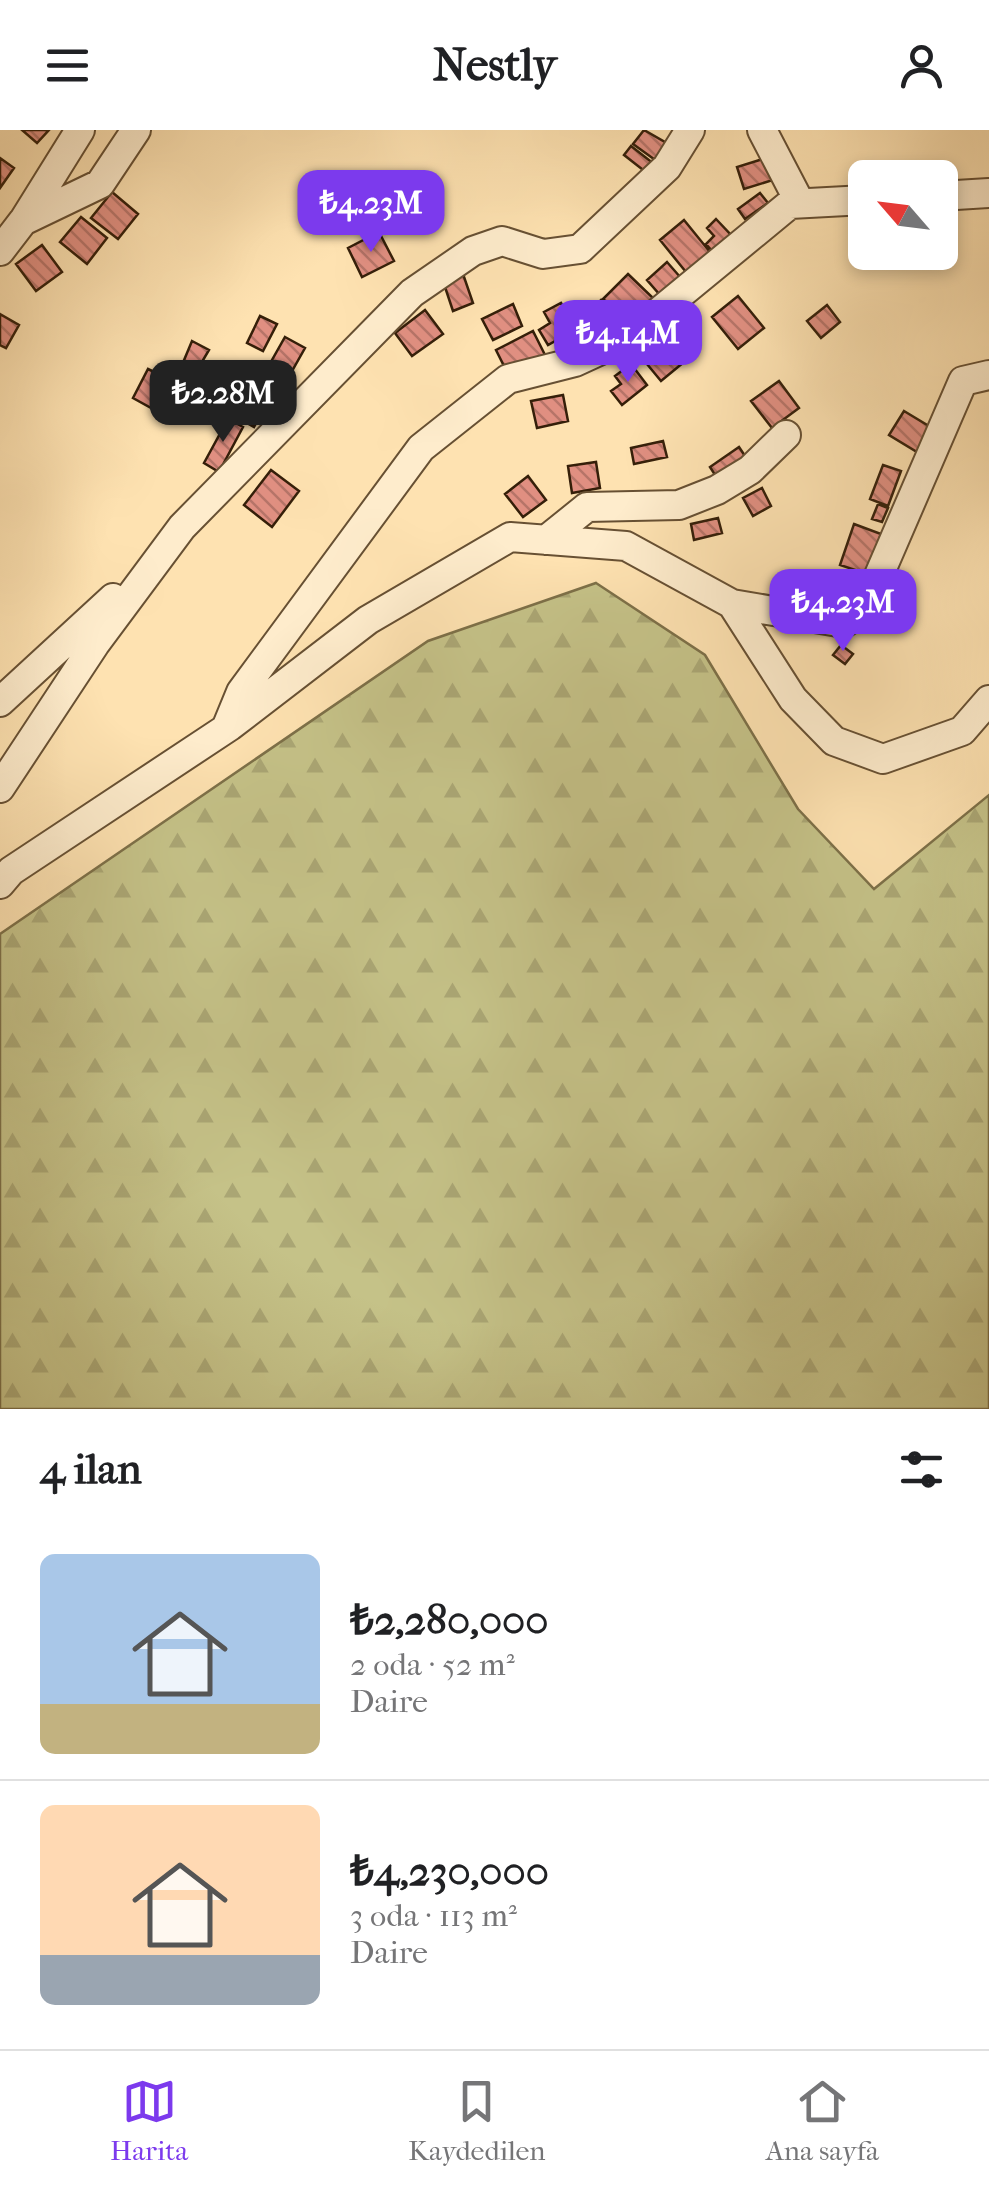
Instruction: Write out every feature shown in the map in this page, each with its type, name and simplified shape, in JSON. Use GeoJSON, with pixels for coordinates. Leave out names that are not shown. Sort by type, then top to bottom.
{"type":"FeatureCollection","features":[{"type":"Feature","properties":{"kind":"street"},"geometry":{"type":"LineString","coordinates":[[0,251],[80,130]]}},
{"type":"Feature","properties":{"kind":"street"},"geometry":{"type":"LineString","coordinates":[[23,221],[100,184],[136,130]]}},
{"type":"Feature","properties":{"kind":"street"},"geometry":{"type":"LineString","coordinates":[[0,702],[166,549],[412,294],[473,252],[502,241],[543,254],[580,250],[666,167],[690,130]]}},
{"type":"Feature","properties":{"kind":"street"},"geometry":{"type":"LineString","coordinates":[[762,130],[800,203]]}},
{"type":"Feature","properties":{"kind":"street"},"geometry":{"type":"LineString","coordinates":[[958,195],[989,193]]}},
{"type":"Feature","properties":{"kind":"street"},"geometry":{"type":"LineString","coordinates":[[225,729],[241,692],[421,448],[508,379],[575,362],[626,338],[790,204],[848,201]]}},
{"type":"Feature","properties":{"kind":"street"},"geometry":{"type":"LineString","coordinates":[[0,884],[11,871],[225,729],[368,620],[510,537],[626,546],[732,604],[844,623],[864,610],[963,381],[989,375]]}},
{"type":"Feature","properties":{"kind":"street"},"geometry":{"type":"LineString","coordinates":[[546,540],[588,507],[680,505],[717,490],[750,470],[786,436]]}},
{"type":"Feature","properties":{"kind":"street"},"geometry":{"type":"LineString","coordinates":[[0,788],[95,644],[166,549]]}},
{"type":"Feature","properties":{"kind":"street"},"geometry":{"type":"LineString","coordinates":[[732,604],[793,699],[834,741],[883,759],[962,731],[989,700]]}},
{"type":"Feature","properties":{"kind":"green space"},"geometry":{"type":"Polygon","coordinates":[[[596,583],[705,655],[798,809],[874,889],[989,795],[989,1409],[0,1409],[0,934],[428,641],[596,583]]]}},
{"type":"Feature","properties":{"kind":"building"},"geometry":{"type":"Polygon","coordinates":[[[22,130],[49,130],[37,143],[22,130]]]}},
{"type":"Feature","properties":{"kind":"building"},"geometry":{"type":"Polygon","coordinates":[[[644,130],[670,145],[658,162],[633,144],[644,130]]]}},
{"type":"Feature","properties":{"kind":"building"},"geometry":{"type":"Polygon","coordinates":[[[631,146],[654,164],[647,173],[624,155],[631,146]]]}},
{"type":"Feature","properties":{"kind":"building"},"geometry":{"type":"Polygon","coordinates":[[[0,158],[14,168],[0,188],[0,158]]]}},
{"type":"Feature","properties":{"kind":"building"},"geometry":{"type":"Polygon","coordinates":[[[766,158],[773,180],[744,189],[737,167],[766,158]]]}},
{"type":"Feature","properties":{"kind":"building"},"geometry":{"type":"Polygon","coordinates":[[[112,192],[138,214],[118,239],[91,218],[112,192]]]}},
{"type":"Feature","properties":{"kind":"building"},"geometry":{"type":"Polygon","coordinates":[[[760,193],[768,203],[745,219],[738,209],[760,193]]]}},
{"type":"Feature","properties":{"kind":"building"},"geometry":{"type":"Polygon","coordinates":[[[81,217],[107,238],[87,264],[60,242],[81,217]]]}},
{"type":"Feature","properties":{"kind":"building"},"geometry":{"type":"Polygon","coordinates":[[[716,219],[731,235],[712,251],[706,244],[714,236],[707,228],[716,219]]]}},
{"type":"Feature","properties":{"kind":"building"},"geometry":{"type":"Polygon","coordinates":[[[684,220],[710,252],[686,272],[660,240],[684,220]]]}},
{"type":"Feature","properties":{"kind":"building"},"geometry":{"type":"Polygon","coordinates":[[[379,232],[394,261],[362,277],[348,248],[379,232]]]}},
{"type":"Feature","properties":{"kind":"building"},"geometry":{"type":"Polygon","coordinates":[[[42,245],[62,272],[36,291],[16,264],[42,245]]]}},
{"type":"Feature","properties":{"kind":"building"},"geometry":{"type":"Polygon","coordinates":[[[667,262],[681,278],[660,295],[647,280],[667,262]]]}},
{"type":"Feature","properties":{"kind":"building"},"geometry":{"type":"Polygon","coordinates":[[[463,274],[473,303],[453,311],[443,281],[463,274]]]}},
{"type":"Feature","properties":{"kind":"building"},"geometry":{"type":"Polygon","coordinates":[[[628,274],[654,299],[629,324],[603,299],[628,274]]]}},
{"type":"Feature","properties":{"kind":"building"},"geometry":{"type":"Polygon","coordinates":[[[738,296],[764,328],[738,349],[712,317],[738,296]]]}},
{"type":"Feature","properties":{"kind":"building"},"geometry":{"type":"Polygon","coordinates":[[[601,300],[627,327],[618,336],[592,309],[601,300]]]}},
{"type":"Feature","properties":{"kind":"building"},"geometry":{"type":"Polygon","coordinates":[[[561,303],[568,315],[577,310],[585,324],[548,345],[539,330],[550,323],[544,312],[561,303]]]}},
{"type":"Feature","properties":{"kind":"building"},"geometry":{"type":"Polygon","coordinates":[[[513,304],[522,326],[493,340],[482,319],[513,304]]]}},
{"type":"Feature","properties":{"kind":"building"},"geometry":{"type":"Polygon","coordinates":[[[827,305],[840,322],[821,338],[807,321],[827,305]]]}},
{"type":"Feature","properties":{"kind":"building"},"geometry":{"type":"Polygon","coordinates":[[[425,310],[443,334],[412,356],[395,333],[425,310]]]}},
{"type":"Feature","properties":{"kind":"building"},"geometry":{"type":"Polygon","coordinates":[[[0,314],[19,325],[6,348],[0,345],[0,314]]]}},
{"type":"Feature","properties":{"kind":"building"},"geometry":{"type":"Polygon","coordinates":[[[260,316],[277,324],[263,351],[247,343],[260,316]]]}},
{"type":"Feature","properties":{"kind":"building"},"geometry":{"type":"Polygon","coordinates":[[[533,331],[545,355],[508,374],[496,350],[533,331]]]}},
{"type":"Feature","properties":{"kind":"building"},"geometry":{"type":"Polygon","coordinates":[[[285,337],[305,348],[292,371],[272,360],[285,337]]]}},
{"type":"Feature","properties":{"kind":"building"},"geometry":{"type":"Polygon","coordinates":[[[666,339],[684,362],[661,381],[642,358],[666,339]]]}},
{"type":"Feature","properties":{"kind":"building"},"geometry":{"type":"Polygon","coordinates":[[[192,341],[209,350],[189,384],[177,377],[192,341]]]}},
{"type":"Feature","properties":{"kind":"building"},"geometry":{"type":"Polygon","coordinates":[[[631,364],[647,385],[622,405],[611,391],[621,384],[615,376],[631,364]]]}},
{"type":"Feature","properties":{"kind":"building"},"geometry":{"type":"Polygon","coordinates":[[[148,369],[169,379],[153,409],[133,398],[148,369]]]}},
{"type":"Feature","properties":{"kind":"building"},"geometry":{"type":"Polygon","coordinates":[[[779,381],[799,408],[772,428],[751,401],[779,381]]]}},
{"type":"Feature","properties":{"kind":"building"},"geometry":{"type":"Polygon","coordinates":[[[233,382],[268,401],[254,427],[219,407],[233,382]]]}},
{"type":"Feature","properties":{"kind":"building"},"geometry":{"type":"Polygon","coordinates":[[[563,395],[568,421],[537,428],[531,401],[563,395]]]}},
{"type":"Feature","properties":{"kind":"building"},"geometry":{"type":"Polygon","coordinates":[[[904,411],[932,428],[917,452],[889,435],[904,411]]]}},
{"type":"Feature","properties":{"kind":"building"},"geometry":{"type":"Polygon","coordinates":[[[228,419],[243,427],[219,472],[204,463],[228,419]]]}},
{"type":"Feature","properties":{"kind":"building"},"geometry":{"type":"Polygon","coordinates":[[[663,441],[667,457],[634,464],[631,448],[663,441]]]}},
{"type":"Feature","properties":{"kind":"building"},"geometry":{"type":"Polygon","coordinates":[[[739,447],[749,462],[719,481],[710,467],[739,447]]]}},
{"type":"Feature","properties":{"kind":"building"},"geometry":{"type":"Polygon","coordinates":[[[596,462],[600,488],[572,493],[568,466],[596,462]]]}},
{"type":"Feature","properties":{"kind":"building"},"geometry":{"type":"Polygon","coordinates":[[[883,465],[901,471],[888,506],[870,499],[883,465]]]}},
{"type":"Feature","properties":{"kind":"building"},"geometry":{"type":"Polygon","coordinates":[[[271,470],[299,491],[272,527],[244,505],[271,470]]]}},
{"type":"Feature","properties":{"kind":"building"},"geometry":{"type":"Polygon","coordinates":[[[528,476],[546,500],[523,517],[505,494],[528,476]]]}},
{"type":"Feature","properties":{"kind":"building"},"geometry":{"type":"Polygon","coordinates":[[[762,488],[771,506],[753,516],[743,498],[762,488]]]}},
{"type":"Feature","properties":{"kind":"building"},"geometry":{"type":"Polygon","coordinates":[[[878,504],[888,508],[882,522],[872,519],[878,504]]]}},
{"type":"Feature","properties":{"kind":"building"},"geometry":{"type":"Polygon","coordinates":[[[718,518],[722,533],[694,540],[691,524],[718,518]]]}},
{"type":"Feature","properties":{"kind":"building"},"geometry":{"type":"Polygon","coordinates":[[[854,524],[881,534],[867,574],[840,565],[854,524]]]}},
{"type":"Feature","properties":{"kind":"building"},"geometry":{"type":"Polygon","coordinates":[[[841,645],[853,654],[845,664],[833,655],[841,645]]]}}]}
